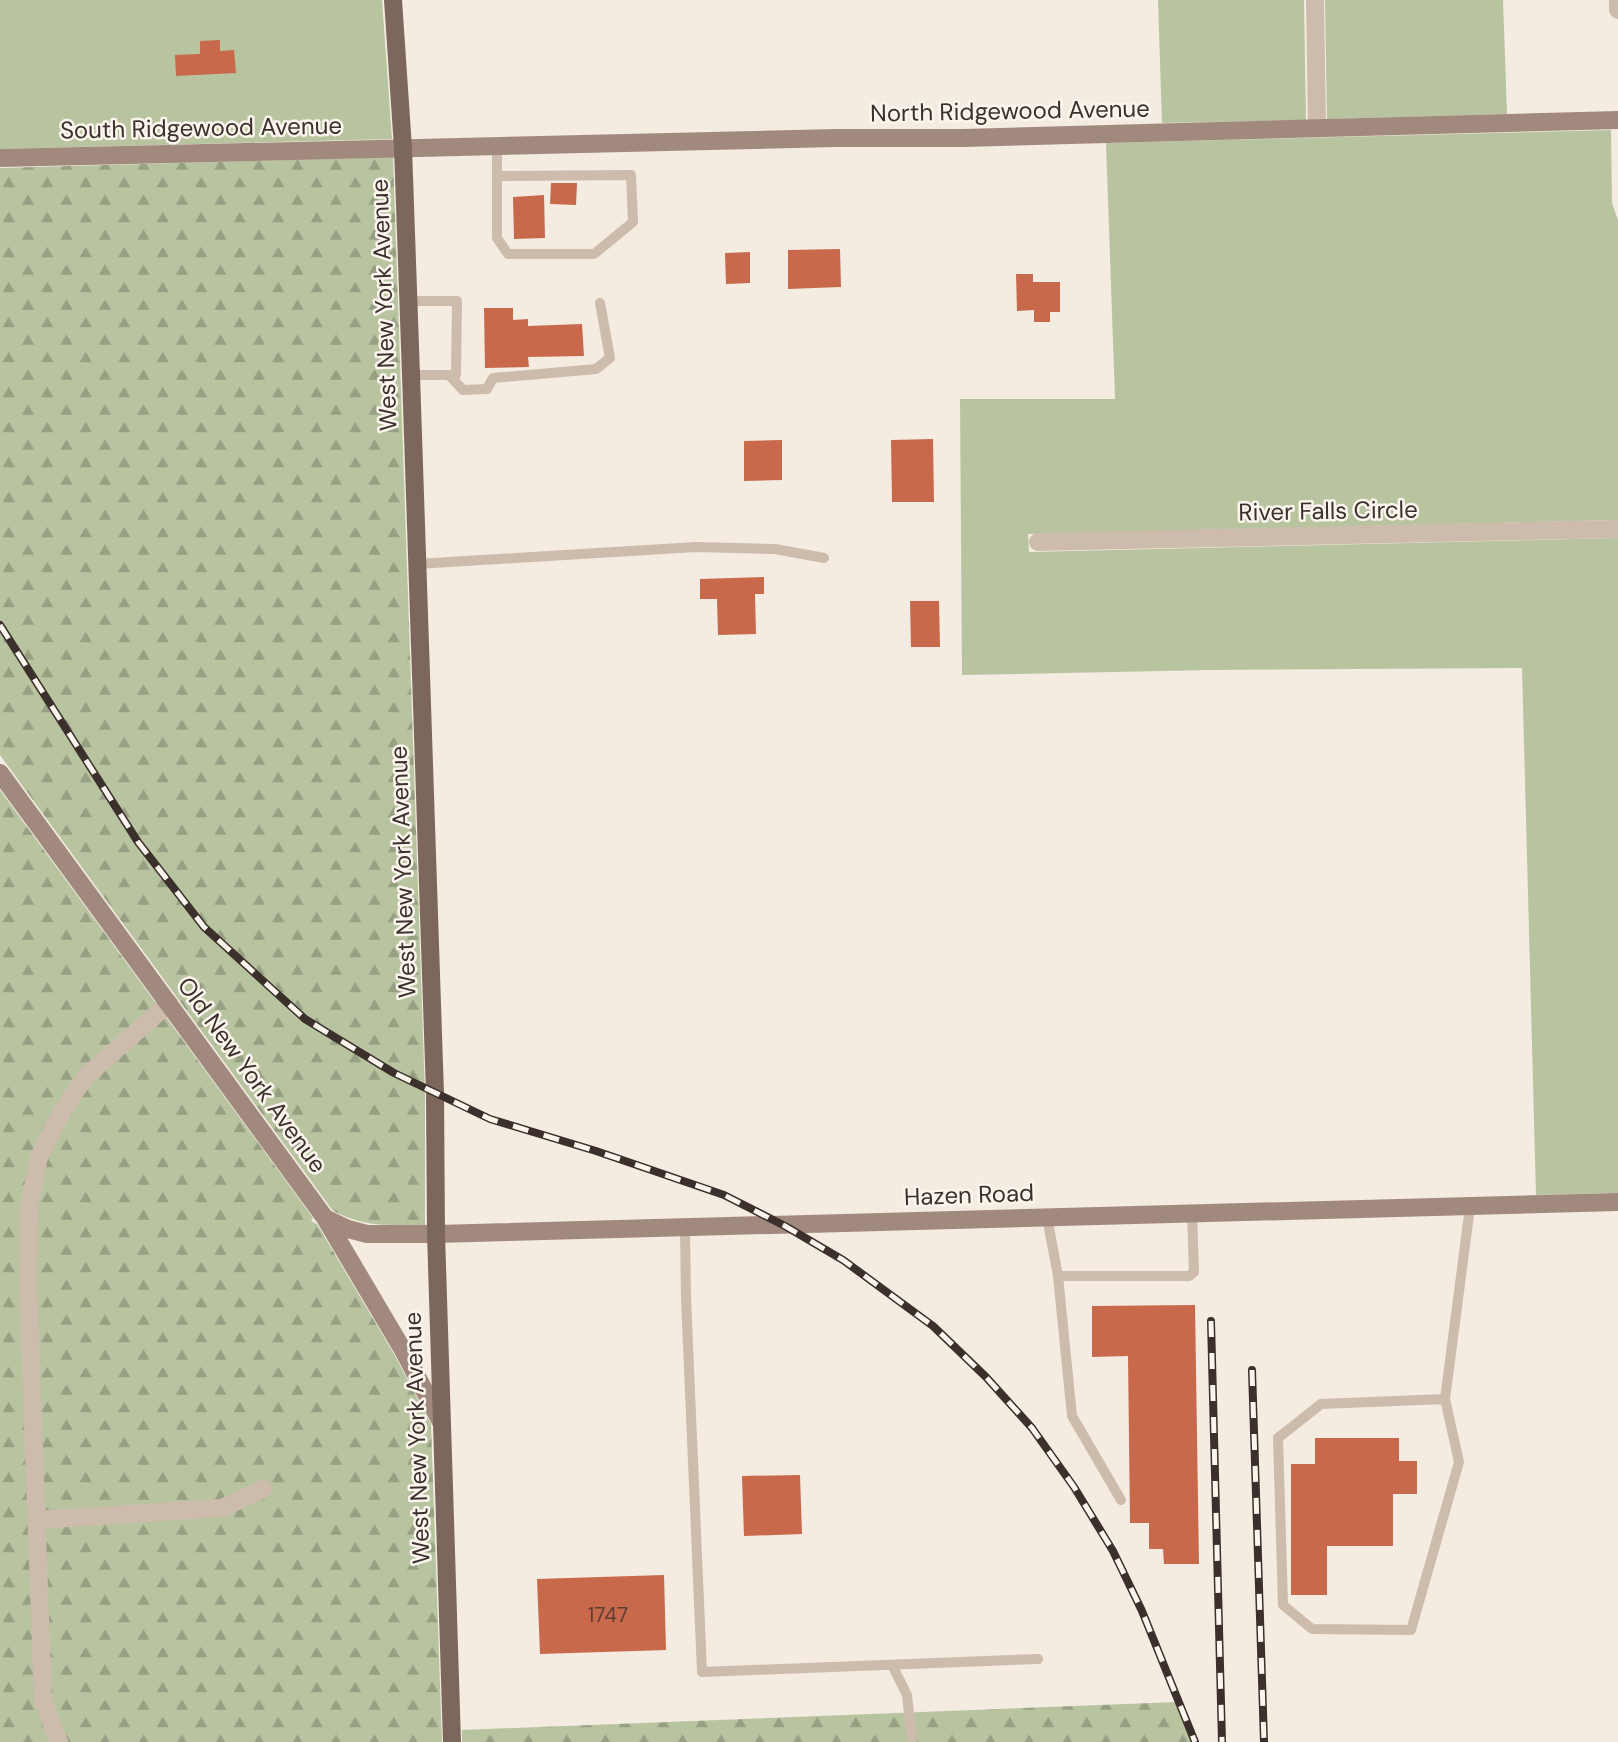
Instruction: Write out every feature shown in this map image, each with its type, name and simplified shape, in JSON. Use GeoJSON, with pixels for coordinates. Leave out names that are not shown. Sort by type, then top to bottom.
{"type":"FeatureCollection","features":[{"type":"Feature","properties":{"kind":"main road","name":"West New York Avenue"},"geometry":{"type":"LineString","coordinates":[[393,0],[403,148],[411,375],[435,1094],[436,1234],[452,1742]]}},
{"type":"Feature","properties":{"kind":"street"},"geometry":{"type":"LineString","coordinates":[[1315,0],[1317,128]]}},
{"type":"Feature","properties":{"kind":"street"},"geometry":{"type":"LineString","coordinates":[[1618,0],[1618,10]]}},
{"type":"Feature","properties":{"kind":"street","name":"North Ridgewood Avenue"},"geometry":{"type":"LineString","coordinates":[[403,148],[823,138],[963,138],[1618,120]]}},
{"type":"Feature","properties":{"kind":"street","name":"South Ridgewood Avenue"},"geometry":{"type":"LineString","coordinates":[[0,158],[403,148]]}},
{"type":"Feature","properties":{"kind":"street","name":"River Falls Circle"},"geometry":{"type":"LineString","coordinates":[[1038,542],[1618,529]]}},
{"type":"Feature","properties":{"kind":"street","name":"Old New York Avenue"},"geometry":{"type":"LineString","coordinates":[[0,773],[325,1218],[403,1350],[441,1422]]}},
{"type":"Feature","properties":{"kind":"street"},"geometry":{"type":"LineString","coordinates":[[59,1742],[43,1701],[28,1285],[29,1206],[39,1157],[61,1113],[85,1077],[169,1003]]}},
{"type":"Feature","properties":{"kind":"street","name":"Hazen Road"},"geometry":{"type":"LineString","coordinates":[[325,1218],[367,1234],[436,1234],[1618,1202]]}},
{"type":"Feature","properties":{"kind":"street"},"geometry":{"type":"LineString","coordinates":[[36,1520],[222,1508],[263,1489]]}},
{"type":"Feature","properties":{"kind":"lane"},"geometry":{"type":"LineString","coordinates":[[497,146],[497,176],[497,237],[508,254],[594,254],[633,222],[631,175],[497,176]]}},
{"type":"Feature","properties":{"kind":"lane"},"geometry":{"type":"LineString","coordinates":[[408,301],[457,301],[456,375],[411,375]]}},
{"type":"Feature","properties":{"kind":"lane"},"geometry":{"type":"LineString","coordinates":[[449,375],[463,390],[487,389],[493,378],[596,369],[610,358],[600,303]]}},
{"type":"Feature","properties":{"kind":"lane"},"geometry":{"type":"LineString","coordinates":[[417,564],[696,547],[775,549],[824,558]]}},
{"type":"Feature","properties":{"kind":"lane"},"geometry":{"type":"LineString","coordinates":[[1445,1399],[1321,1404],[1278,1438],[1283,1605],[1312,1629],[1411,1630],[1459,1462],[1445,1399],[1470,1207]]}},
{"type":"Feature","properties":{"kind":"lane"},"geometry":{"type":"LineString","coordinates":[[1058,1276],[1189,1276],[1194,1272],[1192,1213]]}},
{"type":"Feature","properties":{"kind":"lane"},"geometry":{"type":"LineString","coordinates":[[1047,1217],[1058,1276],[1072,1416],[1121,1500]]}},
{"type":"Feature","properties":{"kind":"lane"},"geometry":{"type":"LineString","coordinates":[[685,1228],[702,1672],[1038,1659]]}},
{"type":"Feature","properties":{"kind":"lane"},"geometry":{"type":"LineString","coordinates":[[892,1665],[906,1695],[912,1742]]}},
{"type":"Feature","properties":{"kind":"green space"},"geometry":{"type":"Polygon","coordinates":[[[0,0],[382,0],[392,139],[0,149],[0,0]]]}},
{"type":"Feature","properties":{"kind":"green space"},"geometry":{"type":"Polygon","coordinates":[[[1158,0],[1304,0],[1306,120],[1162,123],[1158,0]]]}},
{"type":"Feature","properties":{"kind":"green space"},"geometry":{"type":"Polygon","coordinates":[[[1325,0],[1503,0],[1507,114],[1327,119],[1325,0]]]}},
{"type":"Feature","properties":{"kind":"green space"},"geometry":{"type":"Polygon","coordinates":[[[1611,130],[1612,203],[1618,220],[1618,520],[1028,534],[1029,552],[1618,538],[1618,1193],[1536,1195],[1522,668],[962,675],[960,399],[1115,399],[1106,143],[1611,130]]]}},
{"type":"Feature","properties":{"kind":"green space"},"geometry":{"type":"Polygon","coordinates":[[[393,157],[425,1094],[425,1225],[367,1223],[333,1211],[0,755],[0,168],[393,157]]]}},
{"type":"Feature","properties":{"kind":"green space"},"geometry":{"type":"Polygon","coordinates":[[[0,790],[313,1218],[311,1221],[317,1224],[394,1354],[431,1424],[442,1742],[0,1742],[0,790]]]}},
{"type":"Feature","properties":{"kind":"green space"},"geometry":{"type":"Polygon","coordinates":[[[1178,1702],[1194,1742],[462,1742],[462,1730],[1178,1702]]]}},
{"type":"Feature","properties":{"kind":"building"},"geometry":{"type":"Polygon","coordinates":[[[220,40],[220,51],[234,50],[236,73],[176,76],[175,55],[200,54],[200,41],[220,40]]]}},
{"type":"Feature","properties":{"kind":"building"},"geometry":{"type":"Polygon","coordinates":[[[551,183],[577,183],[576,205],[550,204],[551,183]]]}},
{"type":"Feature","properties":{"kind":"building"},"geometry":{"type":"Polygon","coordinates":[[[544,195],[545,238],[514,239],[513,197],[544,195]]]}},
{"type":"Feature","properties":{"kind":"building"},"geometry":{"type":"Polygon","coordinates":[[[840,249],[841,287],[788,289],[788,250],[840,249]]]}},
{"type":"Feature","properties":{"kind":"building"},"geometry":{"type":"Polygon","coordinates":[[[750,252],[750,283],[726,284],[725,253],[750,252]]]}},
{"type":"Feature","properties":{"kind":"building"},"geometry":{"type":"Polygon","coordinates":[[[1016,274],[1033,274],[1033,282],[1060,282],[1060,312],[1050,312],[1050,322],[1034,322],[1034,310],[1017,311],[1016,274]]]}},
{"type":"Feature","properties":{"kind":"building"},"geometry":{"type":"Polygon","coordinates":[[[484,308],[513,308],[513,320],[528,319],[528,326],[582,324],[584,356],[528,357],[529,367],[485,368],[484,308]]]}},
{"type":"Feature","properties":{"kind":"building"},"geometry":{"type":"Polygon","coordinates":[[[933,439],[934,502],[892,502],[891,440],[933,439]]]}},
{"type":"Feature","properties":{"kind":"building"},"geometry":{"type":"Polygon","coordinates":[[[782,440],[782,480],[744,481],[744,441],[782,440]]]}},
{"type":"Feature","properties":{"kind":"building"},"geometry":{"type":"Polygon","coordinates":[[[764,577],[764,594],[755,594],[756,634],[718,635],[717,599],[700,599],[700,579],[764,577]]]}},
{"type":"Feature","properties":{"kind":"building"},"geometry":{"type":"Polygon","coordinates":[[[910,601],[939,601],[940,647],[911,647],[910,601]]]}},
{"type":"Feature","properties":{"kind":"building"},"geometry":{"type":"Polygon","coordinates":[[[1195,1305],[1199,1564],[1164,1564],[1163,1549],[1149,1549],[1149,1523],[1130,1523],[1128,1356],[1092,1357],[1092,1306],[1195,1305]]]}},
{"type":"Feature","properties":{"kind":"building"},"geometry":{"type":"Polygon","coordinates":[[[1315,1438],[1399,1438],[1399,1461],[1417,1461],[1417,1494],[1393,1494],[1393,1546],[1327,1546],[1327,1595],[1291,1595],[1291,1464],[1315,1464],[1315,1438]]]}},
{"type":"Feature","properties":{"kind":"building"},"geometry":{"type":"Polygon","coordinates":[[[800,1475],[802,1534],[744,1536],[742,1476],[800,1475]]]}},
{"type":"Feature","properties":{"kind":"building"},"geometry":{"type":"Polygon","coordinates":[[[664,1575],[666,1650],[540,1654],[537,1579],[664,1575]]]}},
{"type":"Feature","properties":{"kind":"railway"},"geometry":{"type":"LineString","coordinates":[[0,625],[138,842],[204,927],[305,1019],[394,1073],[490,1119],[596,1151],[724,1195],[843,1260],[933,1326],[986,1377],[1032,1428],[1074,1487],[1113,1551],[1142,1611],[1195,1742]]}},
{"type":"Feature","properties":{"kind":"railway"},"geometry":{"type":"LineString","coordinates":[[1211,1321],[1222,1742]]}},
{"type":"Feature","properties":{"kind":"railway"},"geometry":{"type":"LineString","coordinates":[[1252,1370],[1264,1742]]}}]}
